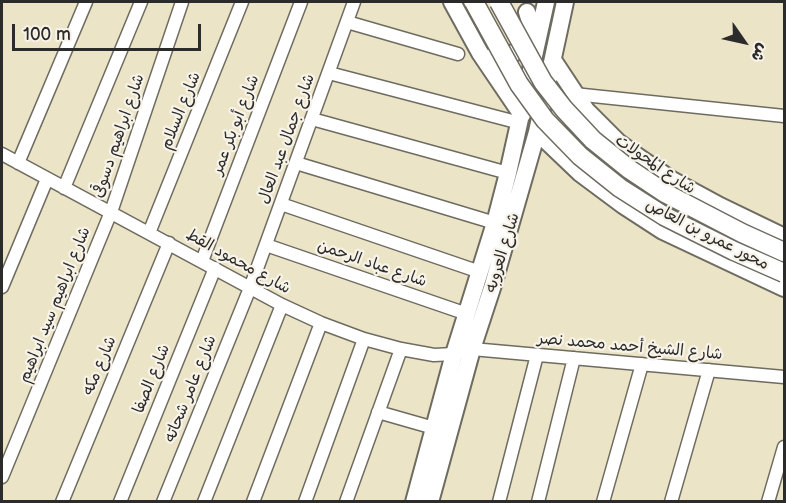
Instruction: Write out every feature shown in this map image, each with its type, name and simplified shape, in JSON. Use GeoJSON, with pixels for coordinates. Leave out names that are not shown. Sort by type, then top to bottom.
{"type":"FeatureCollection","features":[{"type":"Feature","properties":{"kind":"main road","name":"محور عمرو بن العاص"},"geometry":{"type":"LineString","coordinates":[[474,2],[519,84],[545,120],[580,156],[620,188],[664,216],[784,273]]}},
{"type":"Feature","properties":{"kind":"main road","name":"محور عمرو بن العاص"},"geometry":{"type":"LineString","coordinates":[[499,2],[543,82],[593,140],[664,193],[733,229],[784,252]]}},
{"type":"Feature","properties":{"kind":"street"},"geometry":{"type":"LineString","coordinates":[[18,163],[86,2]]}},
{"type":"Feature","properties":{"kind":"street"},"geometry":{"type":"LineString","coordinates":[[64,188],[141,2]]}},
{"type":"Feature","properties":{"kind":"street","name":"شارع ابراهيم دسوقى"},"geometry":{"type":"LineString","coordinates":[[111,212],[183,2]]}},
{"type":"Feature","properties":{"kind":"street","name":"شارع السلام"},"geometry":{"type":"LineString","coordinates":[[149,233],[242,2]]}},
{"type":"Feature","properties":{"kind":"street","name":"شارع أبو بكر عمر"},"geometry":{"type":"LineString","coordinates":[[202,261],[301,2]]}},
{"type":"Feature","properties":{"kind":"street","name":"شارع جمال عبد العال"},"geometry":{"type":"LineString","coordinates":[[250,288],[354,2]]}},
{"type":"Feature","properties":{"kind":"street"},"geometry":{"type":"LineString","coordinates":[[452,2],[521,119]]}},
{"type":"Feature","properties":{"kind":"street","name":"شارع العروبه"},"geometry":{"type":"LineString","coordinates":[[414,501],[454,354],[495,223],[521,119],[531,11],[546,2]]}},
{"type":"Feature","properties":{"kind":"street","name":"شارع العروبه"},"geometry":{"type":"LineString","coordinates":[[430,501],[472,349],[542,137],[553,60],[565,2]]}},
{"type":"Feature","properties":{"kind":"street"},"geometry":{"type":"LineString","coordinates":[[480,53],[500,58],[519,50],[529,32],[531,11]]}},
{"type":"Feature","properties":{"kind":"street"},"geometry":{"type":"LineString","coordinates":[[347,22],[458,54]]}},
{"type":"Feature","properties":{"kind":"street","name":"شارع المحولات"},"geometry":{"type":"LineString","coordinates":[[553,60],[574,94],[618,142],[652,167],[720,206],[784,237]]}},
{"type":"Feature","properties":{"kind":"street"},"geometry":{"type":"LineString","coordinates":[[328,73],[521,119]]}},
{"type":"Feature","properties":{"kind":"street"},"geometry":{"type":"LineString","coordinates":[[784,116],[574,94],[557,112],[542,137],[604,192],[663,231],[784,288]]}},
{"type":"Feature","properties":{"kind":"street"},"geometry":{"type":"LineString","coordinates":[[312,120],[508,173]]}},
{"type":"Feature","properties":{"kind":"street","name":"شارع محمود القط"},"geometry":{"type":"LineString","coordinates":[[2,154],[282,305],[321,323],[364,339],[434,356],[472,349]]}},
{"type":"Feature","properties":{"kind":"street"},"geometry":{"type":"LineString","coordinates":[[296,163],[495,223]]}},
{"type":"Feature","properties":{"kind":"street"},"geometry":{"type":"LineString","coordinates":[[2,287],[47,178]]}},
{"type":"Feature","properties":{"kind":"street"},"geometry":{"type":"LineString","coordinates":[[281,204],[480,272]]}},
{"type":"Feature","properties":{"kind":"street","name":"شارع ابراهيم سيد ابراهيم"},"geometry":{"type":"LineString","coordinates":[[2,477],[111,212]]}},
{"type":"Feature","properties":{"kind":"street","name":"شارع مكه"},"geometry":{"type":"LineString","coordinates":[[62,501],[169,243]]}},
{"type":"Feature","properties":{"kind":"street","name":"شارع عباد الرحمن"},"geometry":{"type":"LineString","coordinates":[[266,245],[467,314]]}},
{"type":"Feature","properties":{"kind":"street","name":"شارع الصفا"},"geometry":{"type":"LineString","coordinates":[[120,501],[214,268]]}},
{"type":"Feature","properties":{"kind":"street","name":"شارع عامر شحاته"},"geometry":{"type":"LineString","coordinates":[[163,501],[250,288]]}},
{"type":"Feature","properties":{"kind":"street"},"geometry":{"type":"LineString","coordinates":[[204,501],[282,305]]}},
{"type":"Feature","properties":{"kind":"street"},"geometry":{"type":"LineString","coordinates":[[253,501],[321,323]]}},
{"type":"Feature","properties":{"kind":"street"},"geometry":{"type":"LineString","coordinates":[[305,501],[364,339]]}},
{"type":"Feature","properties":{"kind":"street"},"geometry":{"type":"LineString","coordinates":[[346,501],[401,349]]}},
{"type":"Feature","properties":{"kind":"street","name":"شارع الشيخ أحمد محمد نصر"},"geometry":{"type":"LineString","coordinates":[[472,349],[784,377]]}},
{"type":"Feature","properties":{"kind":"street"},"geometry":{"type":"LineString","coordinates":[[499,501],[537,355]]}},
{"type":"Feature","properties":{"kind":"street"},"geometry":{"type":"LineString","coordinates":[[538,501],[574,358]]}},
{"type":"Feature","properties":{"kind":"street"},"geometry":{"type":"LineString","coordinates":[[603,501],[642,364]]}},
{"type":"Feature","properties":{"kind":"street"},"geometry":{"type":"LineString","coordinates":[[671,501],[709,370]]}},
{"type":"Feature","properties":{"kind":"street"},"geometry":{"type":"LineString","coordinates":[[378,412],[434,428]]}},
{"type":"Feature","properties":{"kind":"street"},"geometry":{"type":"LineString","coordinates":[[768,501],[784,447]]}}]}
